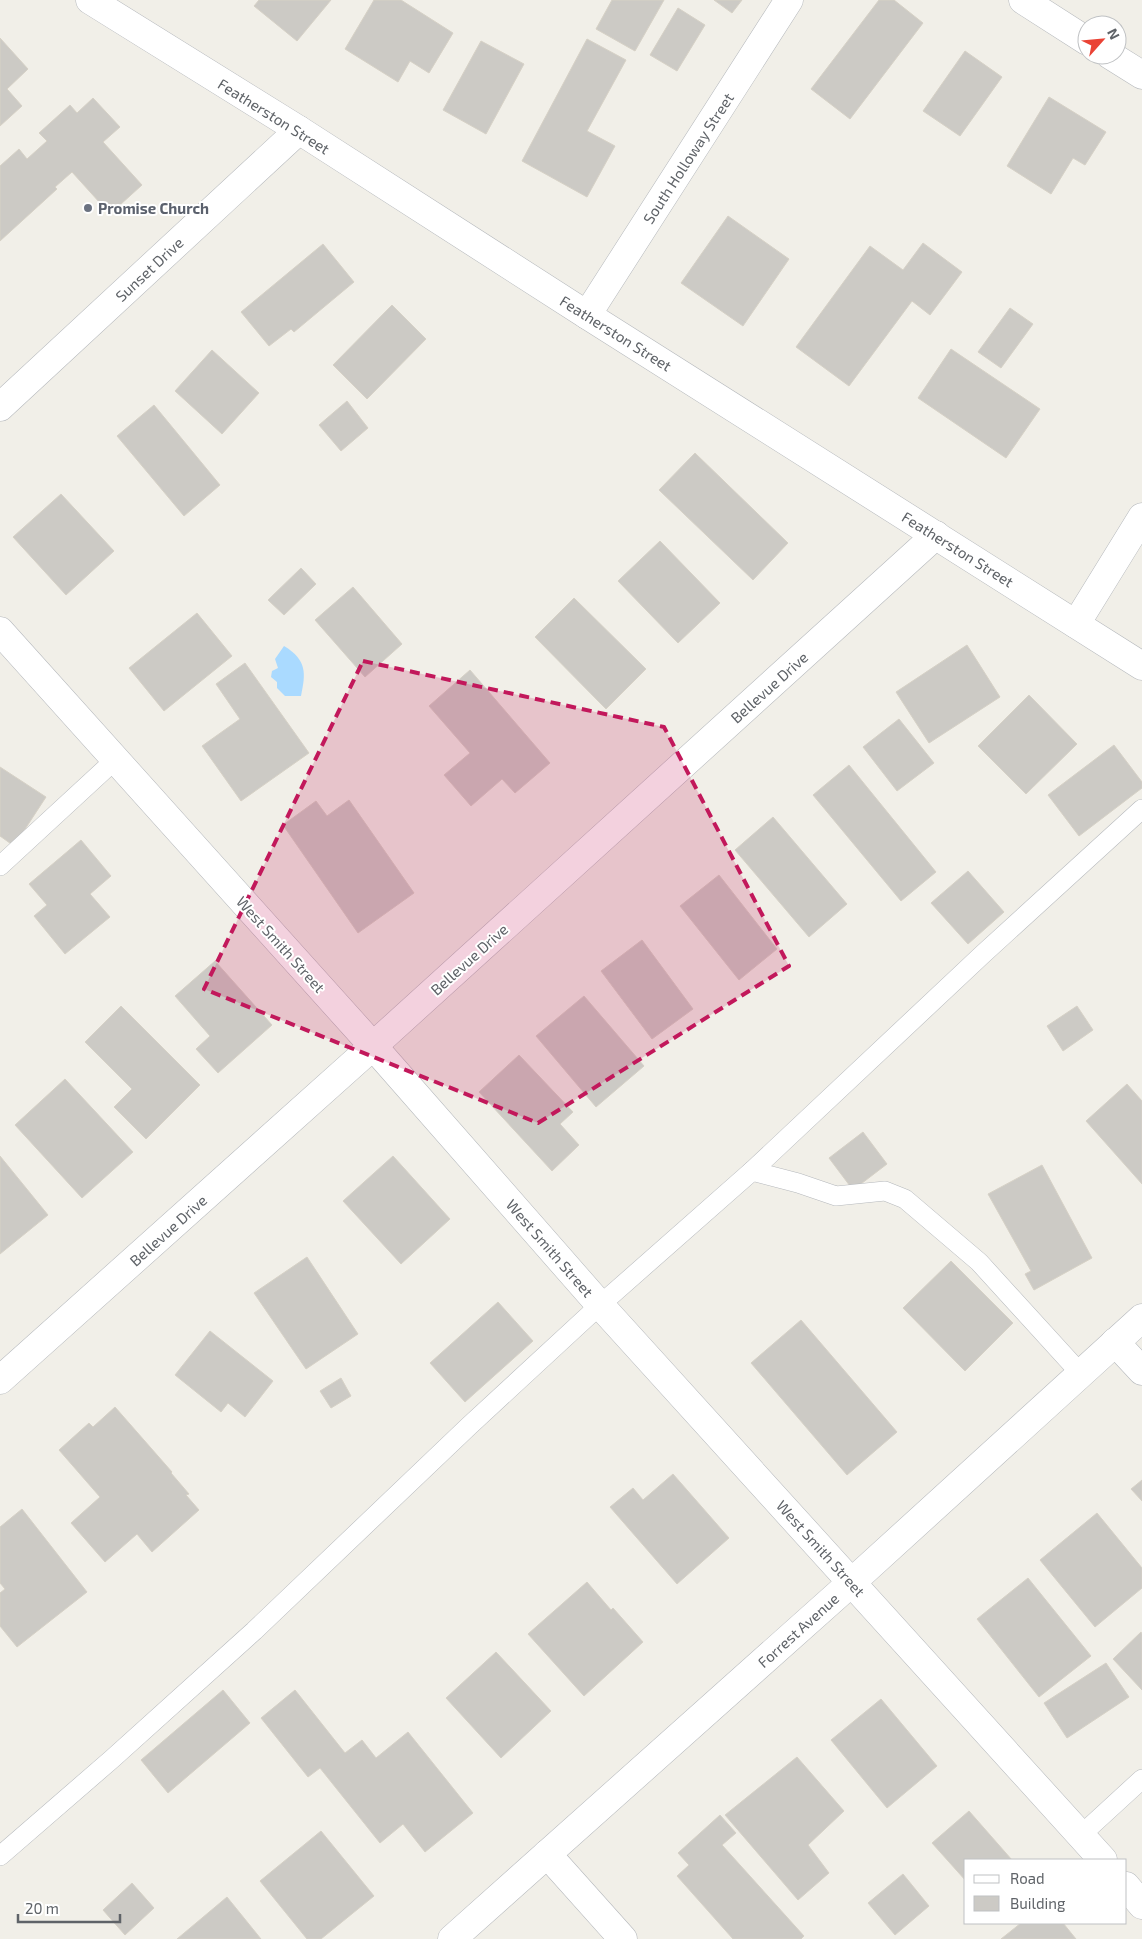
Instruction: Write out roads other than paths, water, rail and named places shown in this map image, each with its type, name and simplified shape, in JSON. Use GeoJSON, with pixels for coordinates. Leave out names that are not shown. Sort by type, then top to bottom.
{"type":"FeatureCollection","features":[{"type":"Feature","properties":{"kind":"street","name":"South Holloway Street"},"geometry":{"type":"LineString","coordinates":[[586,315],[790,0]]}},
{"type":"Feature","properties":{"kind":"street"},"geometry":{"type":"LineString","coordinates":[[1023,0],[1077,34]]}},
{"type":"Feature","properties":{"kind":"street","name":"Featherston Street"},"geometry":{"type":"LineString","coordinates":[[95,1],[586,315],[1142,666]]}},
{"type":"Feature","properties":{"kind":"street"},"geometry":{"type":"LineString","coordinates":[[1125,65],[1142,76]]}},
{"type":"Feature","properties":{"kind":"street","name":"Sunset Drive"},"geometry":{"type":"LineString","coordinates":[[0,408],[299,130]]}},
{"type":"Feature","properties":{"kind":"street"},"geometry":{"type":"LineString","coordinates":[[1076,624],[1142,517]]}},
{"type":"Feature","properties":{"kind":"street","name":"Bellevue Drive"},"geometry":{"type":"LineString","coordinates":[[0,1380],[373,1046],[936,535]]}},
{"type":"Feature","properties":{"kind":"street","name":"West Smith Street"},"geometry":{"type":"LineString","coordinates":[[0,631],[373,1046],[600,1305],[1102,1859]]}},
{"type":"Feature","properties":{"kind":"street","name":"Forrest Avenue"},"geometry":{"type":"LineString","coordinates":[[452,1939],[852,1582],[1142,1318]]}},
{"type":"Feature","properties":{"kind":"street"},"geometry":{"type":"LineString","coordinates":[[1115,1342],[1142,1371]]}},
{"type":"Feature","properties":{"kind":"street"},"geometry":{"type":"LineString","coordinates":[[547,1854],[623,1939]]}},
{"type":"Feature","properties":{"kind":"street"},"geometry":{"type":"LineString","coordinates":[[1127,1887],[1142,1904]]}},
{"type":"Feature","properties":{"kind":"lane"},"geometry":{"type":"LineString","coordinates":[[0,866],[116,760]]}},
{"type":"Feature","properties":{"kind":"lane"},"geometry":{"type":"LineString","coordinates":[[0,1856],[112,1759],[254,1631],[469,1426],[600,1305],[752,1171],[983,954],[1142,809]]}},
{"type":"Feature","properties":{"kind":"lane"},"geometry":{"type":"LineString","coordinates":[[752,1171],[798,1183],[836,1196],[885,1191],[905,1199],[980,1262],[1081,1374]]}},
{"type":"Feature","properties":{"kind":"lane"},"geometry":{"type":"LineString","coordinates":[[1081,1834],[1142,1779]]}},
{"type":"Feature","properties":{"kind":"water"},"geometry":{"type":"Polygon","coordinates":[[[284,646],[292,651],[301,662],[304,680],[301,696],[285,696],[277,688],[277,682],[271,677],[272,671],[278,668],[275,659],[284,646]]]}},
{"type":"Feature","properties":{"kind":"place","name":"Promise Church"},"geometry":{"type":"Point","coordinates":[88,208]}}]}
